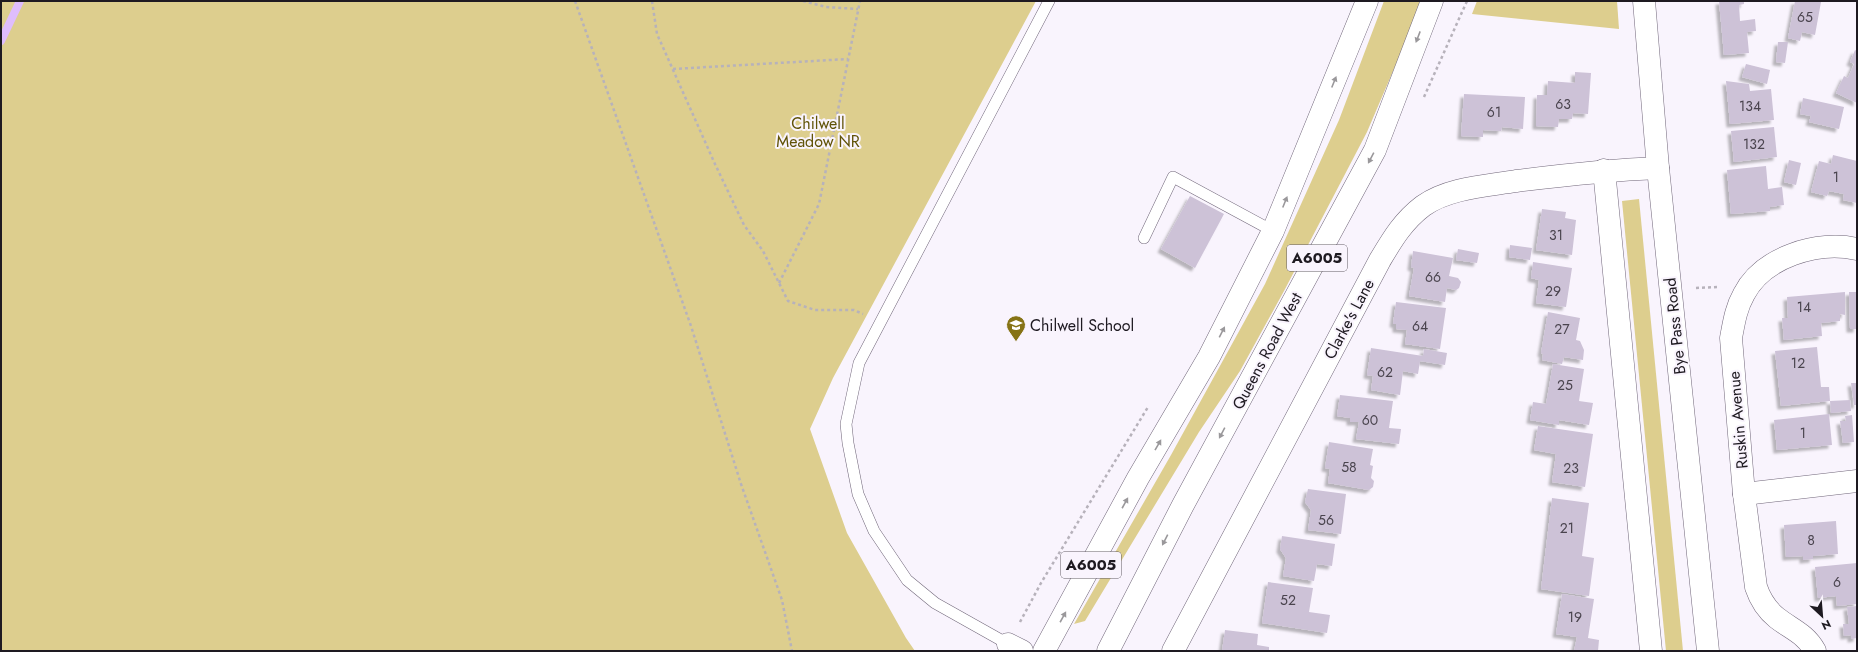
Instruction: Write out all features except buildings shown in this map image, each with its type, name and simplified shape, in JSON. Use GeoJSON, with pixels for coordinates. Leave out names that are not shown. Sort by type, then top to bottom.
{"type":"FeatureCollection","features":[{"type":"Feature","properties":{"kind":"main road","name":"A6005"},"geometry":{"type":"LineString","coordinates":[[1044,651],[1138,478],[1209,357],[1273,231],[1367,1]]}},
{"type":"Feature","properties":{"kind":"main road","name":"Queens Road West"},"geometry":{"type":"LineString","coordinates":[[1108,651],[1187,498],[1376,150],[1432,1]]}},
{"type":"Feature","properties":{"kind":"main road","name":"Bye Pass Road"},"geometry":{"type":"LineString","coordinates":[[1644,1],[1658,168],[1672,290],[1708,651]]}},
{"type":"Feature","properties":{"kind":"main road","name":"Clarke's Lane"},"geometry":{"type":"LineString","coordinates":[[1172,651],[1380,260],[1395,234],[1405,223],[1424,206],[1441,196],[1493,185],[1604,170],[1658,168]]}},
{"type":"Feature","properties":{"kind":"main road"},"geometry":{"type":"LineString","coordinates":[[1604,170],[1651,651]]}},
{"type":"Feature","properties":{"kind":"main road","name":"Ruskin Avenue"},"geometry":{"type":"LineString","coordinates":[[1815,651],[1801,633],[1776,618],[1760,599],[1756,587],[1744,494],[1731,338],[1735,313],[1750,285],[1774,263],[1790,255],[1811,249],[1849,247],[1857,249]]}},
{"type":"Feature","properties":{"kind":"main road"},"geometry":{"type":"LineString","coordinates":[[1744,494],[1857,481]]}},
{"type":"Feature","properties":{"kind":"lane"},"geometry":{"type":"LineString","coordinates":[[1015,648],[935,603],[907,580],[874,531],[858,494],[848,443],[846,424],[858,363],[882,321],[1049,1]]}},
{"type":"Feature","properties":{"kind":"lane"},"geometry":{"type":"LineString","coordinates":[[1144,238],[1173,177],[1273,231]]}},
{"type":"Feature","properties":{"kind":"path"},"geometry":{"type":"LineString","coordinates":[[575,1],[691,326],[741,484],[782,600],[792,651]]}},
{"type":"Feature","properties":{"kind":"path"},"geometry":{"type":"LineString","coordinates":[[652,1],[658,34],[715,164],[744,225],[763,251],[788,301],[815,310],[854,310],[882,321]]}},
{"type":"Feature","properties":{"kind":"path"},"geometry":{"type":"LineString","coordinates":[[803,1],[826,6],[858,9]]}},
{"type":"Feature","properties":{"kind":"path"},"geometry":{"type":"LineString","coordinates":[[779,282],[819,204],[860,1]]}},
{"type":"Feature","properties":{"kind":"path"},"geometry":{"type":"LineString","coordinates":[[673,69],[848,60]]}},
{"type":"Feature","properties":{"kind":"path"},"geometry":{"type":"LineString","coordinates":[[1672,290],[1750,285]]}},
{"type":"Feature","properties":{"kind":"path"},"geometry":{"type":"LineString","coordinates":[[1015,648],[1041,583],[1151,402]]}},
{"type":"Feature","properties":{"kind":"green space","name":"Chilwell Meadow NR"},"geometry":{"type":"Polygon","coordinates":[[[1,1],[1036,1],[833,378],[810,429],[847,533],[906,638],[915,651],[1,651],[1,1]]]}},
{"type":"Feature","properties":{"kind":"green space"},"geometry":{"type":"Polygon","coordinates":[[[1384,1],[1423,1],[1367,132],[1284,291],[1240,371],[1199,432],[1085,621],[1074,624],[1171,455],[1265,284],[1339,120],[1384,1]]]}},
{"type":"Feature","properties":{"kind":"green space"},"geometry":{"type":"Polygon","coordinates":[[[1477,1],[1617,1],[1619,29],[1472,14],[1477,1]]]}},
{"type":"Feature","properties":{"kind":"green space"},"geometry":{"type":"Polygon","coordinates":[[[1639,199],[1683,651],[1666,651],[1622,201],[1639,199]]]}},
{"type":"Feature","properties":{"kind":"waterway"},"geometry":{"type":"LineString","coordinates":[[1,41],[20,1]]}},
{"type":"Feature","properties":{"kind":"place","name":"Chilwell School"},"geometry":{"type":"Point","coordinates":[1016,342]}}]}
